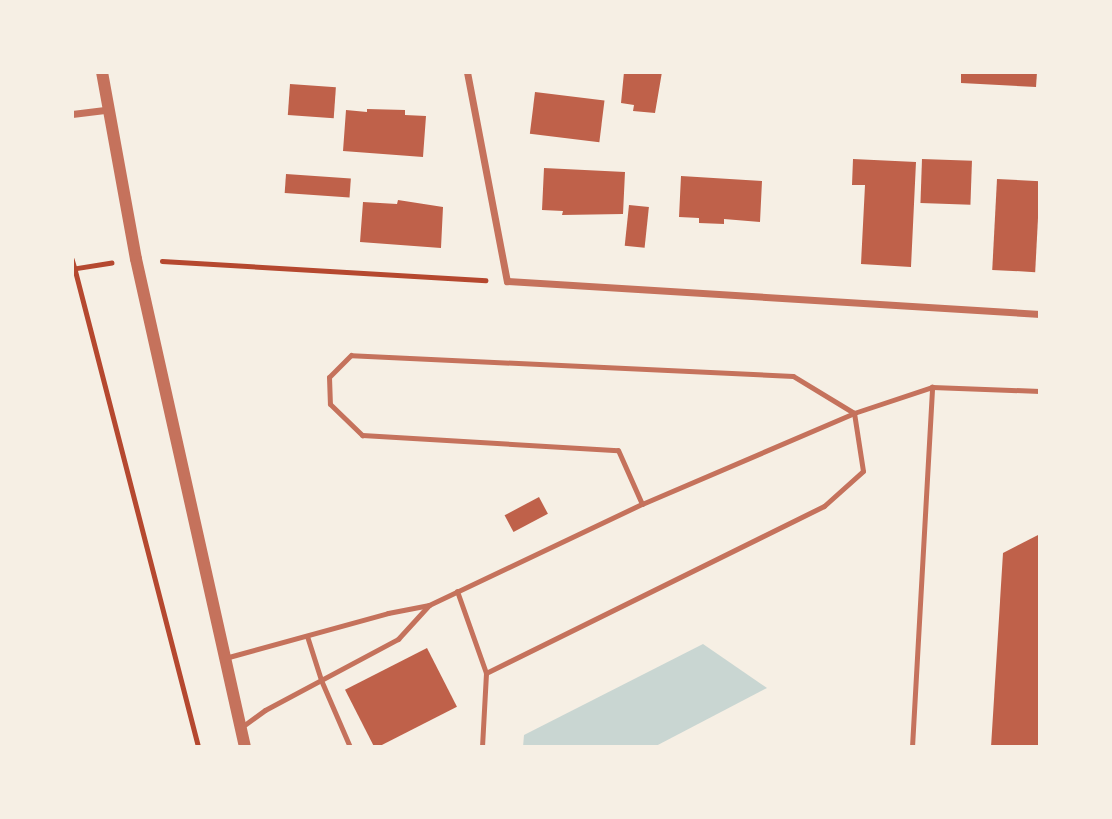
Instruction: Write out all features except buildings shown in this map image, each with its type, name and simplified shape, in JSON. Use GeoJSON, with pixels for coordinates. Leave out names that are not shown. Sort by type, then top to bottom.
{"type":"FeatureCollection","features":[{"type":"Feature","properties":{"kind":"street"},"geometry":{"type":"LineString","coordinates":[[102,72],[136,260],[245,747]]}},
{"type":"Feature","properties":{"kind":"street"},"geometry":{"type":"LineString","coordinates":[[467,72],[507,281],[1040,314]]}},
{"type":"Feature","properties":{"kind":"street"},"geometry":{"type":"LineString","coordinates":[[72,114],[107,110]]}},
{"type":"Feature","properties":{"kind":"lane"},"geometry":{"type":"LineString","coordinates":[[486,673],[824,506],[863,471],[853,413],[793,376],[351,355],[329,377],[330,404],[362,435],[618,450],[642,504]]}},
{"type":"Feature","properties":{"kind":"lane"},"geometry":{"type":"LineString","coordinates":[[225,658],[388,613],[429,605],[642,504],[853,413],[932,387],[1040,391]]}},
{"type":"Feature","properties":{"kind":"lane"},"geometry":{"type":"LineString","coordinates":[[912,747],[932,387]]}},
{"type":"Feature","properties":{"kind":"lane"},"geometry":{"type":"LineString","coordinates":[[457,592],[486,673],[482,747]]}},
{"type":"Feature","properties":{"kind":"lane"},"geometry":{"type":"LineString","coordinates":[[240,728],[265,710],[405,634],[429,605]]}},
{"type":"Feature","properties":{"kind":"lane"},"geometry":{"type":"LineString","coordinates":[[307,636],[321,680],[350,747]]}},
{"type":"Feature","properties":{"kind":"path"},"geometry":{"type":"LineString","coordinates":[[72,259],[199,747]]}},
{"type":"Feature","properties":{"kind":"path"},"geometry":{"type":"LineString","coordinates":[[75,269],[136,260],[507,281]]}},
{"type":"Feature","properties":{"kind":"shaded area"},"geometry":{"type":"Polygon","coordinates":[[[703,644],[767,688],[654,747],[523,747],[524,735],[703,644]]]}}]}
